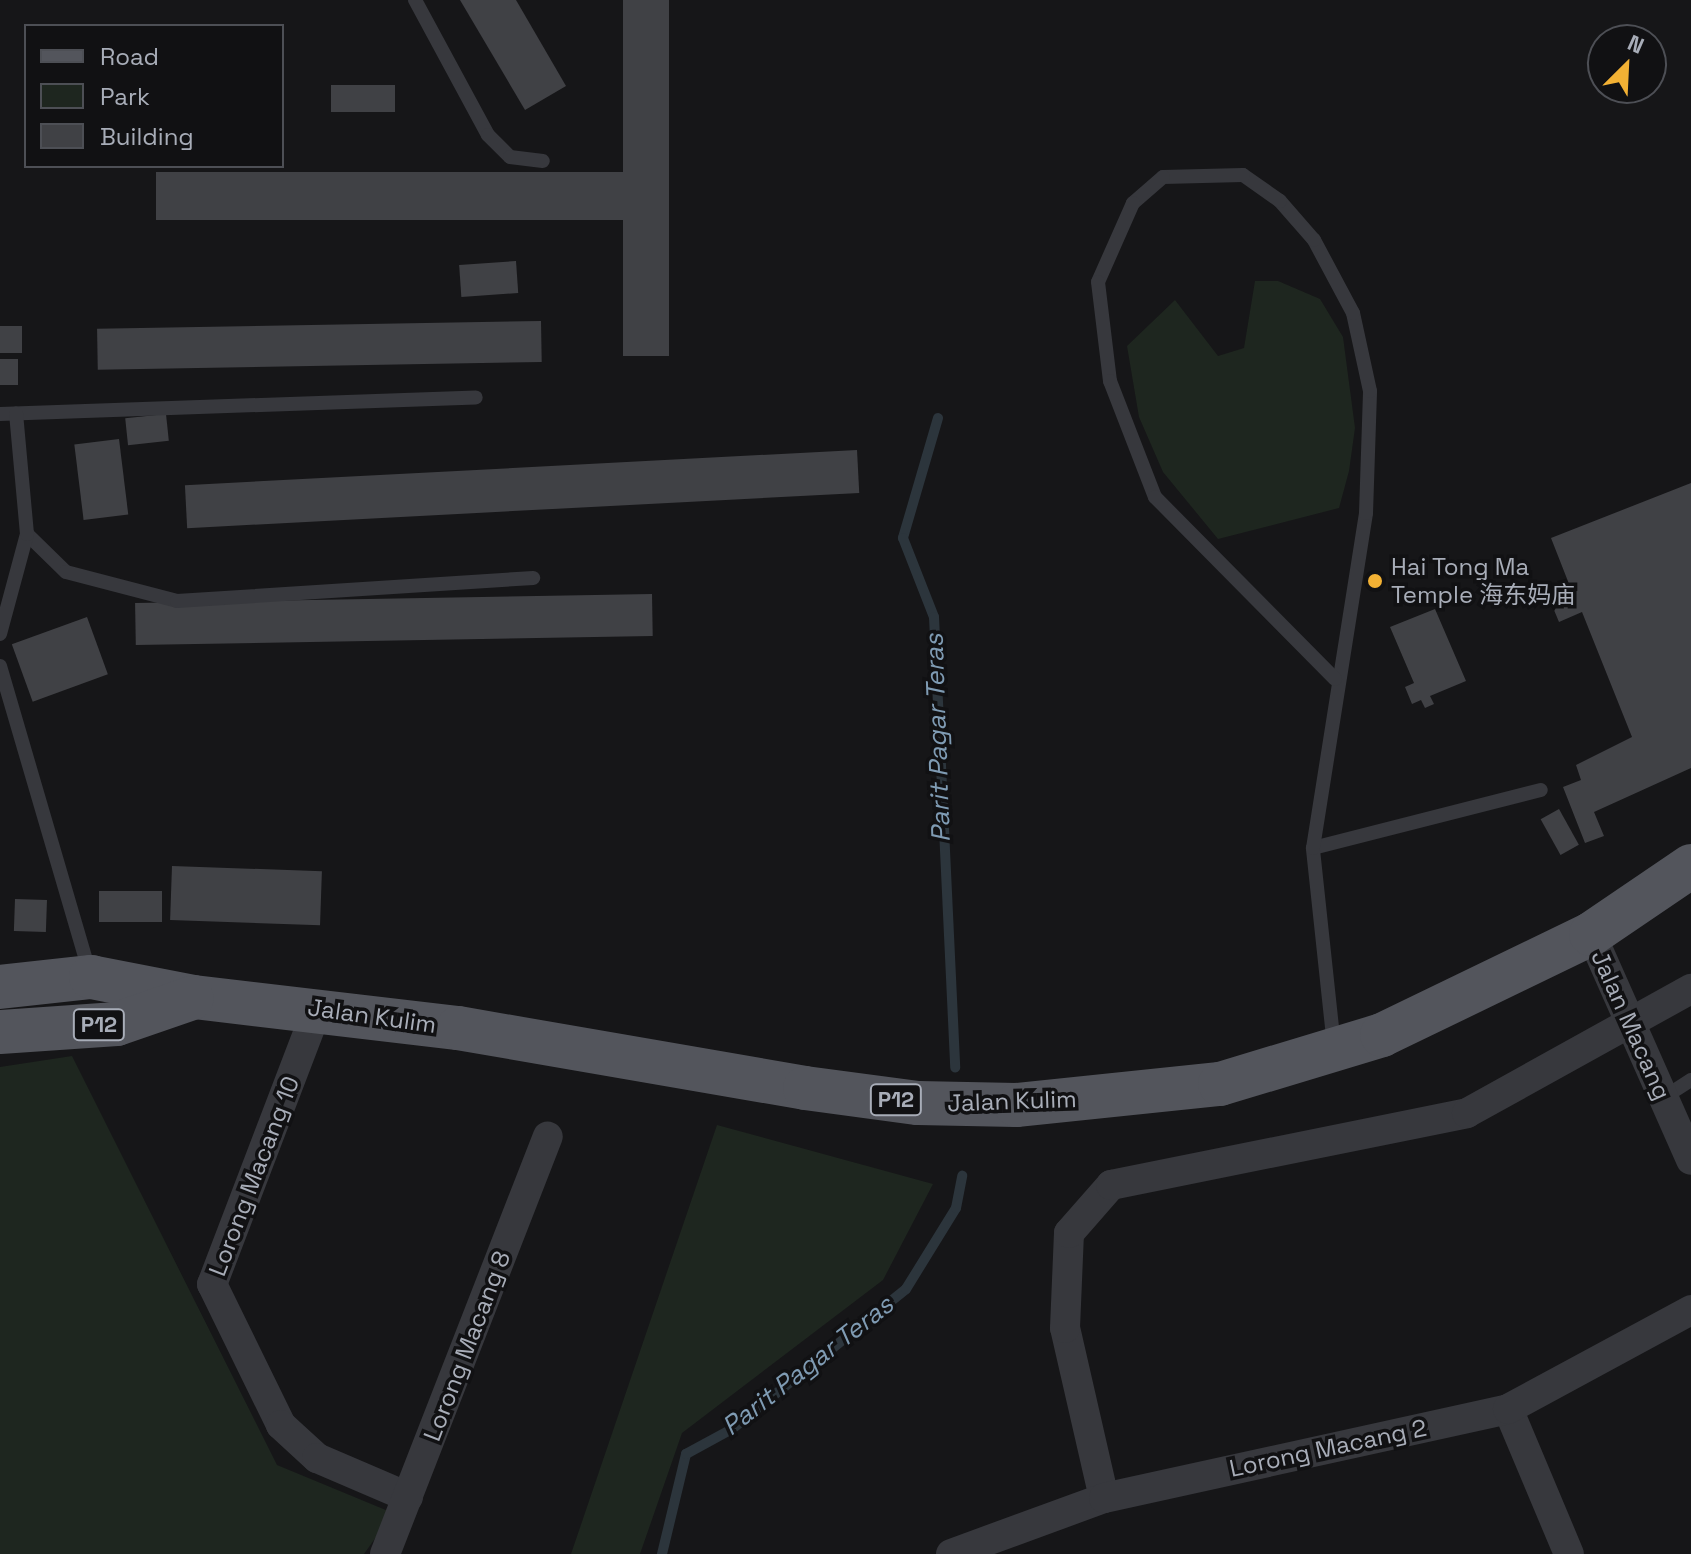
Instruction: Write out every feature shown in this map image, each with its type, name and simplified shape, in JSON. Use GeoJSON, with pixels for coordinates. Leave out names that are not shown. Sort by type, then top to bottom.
{"type":"FeatureCollection","features":[{"type":"Feature","properties":{"kind":"main road","name":"Jalan Kulim"},"geometry":{"type":"LineString","coordinates":[[0,987],[91,977],[194,997],[318,1007],[918,1103],[1016,1105],[1178,1091],[1382,1035],[1591,934],[1691,866]]}},
{"type":"Feature","properties":{"kind":"main road","name":"Jalan Kulim"},"geometry":{"type":"LineString","coordinates":[[0,1032],[117,1024],[194,997]]}},
{"type":"Feature","properties":{"kind":"street","name":"Jalan Macang"},"geometry":{"type":"LineString","coordinates":[[1591,934],[1691,1160]]}},
{"type":"Feature","properties":{"kind":"street"},"geometry":{"type":"LineString","coordinates":[[1104,1498],[1065,1328],[1069,1233],[1111,1185],[1467,1113],[1632,1026],[1691,989]]}},
{"type":"Feature","properties":{"kind":"street","name":"Lorong Macang 10"},"geometry":{"type":"LineString","coordinates":[[318,1007],[212,1284],[281,1425],[317,1458],[408,1497]]}},
{"type":"Feature","properties":{"kind":"street","name":"Lorong Macang 8"},"geometry":{"type":"LineString","coordinates":[[385,1554],[548,1137]]}},
{"type":"Feature","properties":{"kind":"street","name":"Lorong Macang 2"},"geometry":{"type":"LineString","coordinates":[[951,1554],[1104,1498],[1508,1409],[1691,1310]]}},
{"type":"Feature","properties":{"kind":"street"},"geometry":{"type":"LineString","coordinates":[[1508,1409],[1569,1554]]}},
{"type":"Feature","properties":{"kind":"lane"},"geometry":{"type":"LineString","coordinates":[[415,0],[488,135],[510,157],[543,161]]}},
{"type":"Feature","properties":{"kind":"lane"},"geometry":{"type":"LineString","coordinates":[[1334,1049],[1313,848],[1335,679],[1366,513],[1370,391],[1353,313],[1314,240],[1280,201],[1243,175],[1163,177],[1133,203],[1110,241],[1098,282],[1110,381],[1155,497],[1335,679]]}},
{"type":"Feature","properties":{"kind":"lane"},"geometry":{"type":"LineString","coordinates":[[0,414],[476,397]]}},
{"type":"Feature","properties":{"kind":"lane"},"geometry":{"type":"LineString","coordinates":[[0,634],[27,534],[16,413]]}},
{"type":"Feature","properties":{"kind":"lane"},"geometry":{"type":"LineString","coordinates":[[27,534],[66,572],[177,601],[533,578]]}},
{"type":"Feature","properties":{"kind":"lane"},"geometry":{"type":"LineString","coordinates":[[0,666],[91,977]]}},
{"type":"Feature","properties":{"kind":"lane"},"geometry":{"type":"LineString","coordinates":[[1313,848],[1541,790]]}},
{"type":"Feature","properties":{"kind":"lane"},"geometry":{"type":"LineString","coordinates":[[1663,1098],[1691,1080]]}},
{"type":"Feature","properties":{"kind":"green space"},"geometry":{"type":"Polygon","coordinates":[[[1255,281],[1278,281],[1320,299],[1343,337],[1355,428],[1349,471],[1339,508],[1218,539],[1163,472],[1139,417],[1127,346],[1175,300],[1218,356],[1244,348],[1255,281]]]}},
{"type":"Feature","properties":{"kind":"green space"},"geometry":{"type":"Polygon","coordinates":[[[72,1056],[277,1465],[393,1513],[364,1554],[0,1554],[0,1067],[72,1056]]]}},
{"type":"Feature","properties":{"kind":"green space"},"geometry":{"type":"Polygon","coordinates":[[[717,1125],[933,1184],[883,1280],[682,1433],[640,1554],[571,1554],[717,1125]]]}},
{"type":"Feature","properties":{"kind":"building"},"geometry":{"type":"Polygon","coordinates":[[[460,0],[516,0],[566,86],[525,110],[460,0]]]}},
{"type":"Feature","properties":{"kind":"building"},"geometry":{"type":"Polygon","coordinates":[[[623,0],[669,0],[669,356],[623,356],[623,0]]]}},
{"type":"Feature","properties":{"kind":"building"},"geometry":{"type":"Polygon","coordinates":[[[331,85],[395,85],[395,112],[331,112],[331,85]]]}},
{"type":"Feature","properties":{"kind":"building"},"geometry":{"type":"Polygon","coordinates":[[[156,172],[649,172],[649,220],[156,220],[156,172]]]}},
{"type":"Feature","properties":{"kind":"building"},"geometry":{"type":"Polygon","coordinates":[[[516,261],[518,293],[461,297],[459,265],[516,261]]]}},
{"type":"Feature","properties":{"kind":"building"},"geometry":{"type":"Polygon","coordinates":[[[541,321],[542,362],[98,370],[97,329],[541,321]]]}},
{"type":"Feature","properties":{"kind":"building"},"geometry":{"type":"Polygon","coordinates":[[[0,326],[22,326],[22,353],[0,353],[0,326]]]}},
{"type":"Feature","properties":{"kind":"building"},"geometry":{"type":"Polygon","coordinates":[[[0,359],[18,359],[18,385],[0,385],[0,359]]]}},
{"type":"Feature","properties":{"kind":"building"},"geometry":{"type":"Polygon","coordinates":[[[166,414],[169,441],[128,445],[125,418],[166,414]]]}},
{"type":"Feature","properties":{"kind":"building"},"geometry":{"type":"Polygon","coordinates":[[[119,439],[128,514],[84,520],[74,444],[119,439]]]}},
{"type":"Feature","properties":{"kind":"building"},"geometry":{"type":"Polygon","coordinates":[[[857,450],[859,493],[187,528],[185,485],[857,450]]]}},
{"type":"Feature","properties":{"kind":"building"},"geometry":{"type":"Polygon","coordinates":[[[1691,483],[1691,768],[1594,812],[1604,836],[1585,843],[1563,787],[1581,780],[1576,765],[1632,737],[1582,612],[1559,622],[1549,598],[1571,589],[1551,538],[1691,483]]]}},
{"type":"Feature","properties":{"kind":"building"},"geometry":{"type":"Polygon","coordinates":[[[652,594],[653,636],[136,645],[135,603],[652,594]]]}},
{"type":"Feature","properties":{"kind":"building"},"geometry":{"type":"Polygon","coordinates":[[[1435,609],[1466,681],[1430,696],[1434,704],[1425,708],[1421,700],[1412,704],[1405,687],[1414,683],[1390,627],[1435,609]]]}},
{"type":"Feature","properties":{"kind":"building"},"geometry":{"type":"Polygon","coordinates":[[[87,617],[108,674],[33,702],[12,644],[87,617]]]}},
{"type":"Feature","properties":{"kind":"building"},"geometry":{"type":"Polygon","coordinates":[[[1559,809],[1579,845],[1561,855],[1541,819],[1559,809]]]}},
{"type":"Feature","properties":{"kind":"building"},"geometry":{"type":"Polygon","coordinates":[[[172,866],[322,871],[320,925],[170,920],[172,866]]]}},
{"type":"Feature","properties":{"kind":"building"},"geometry":{"type":"Polygon","coordinates":[[[99,891],[162,891],[162,922],[99,922],[99,891]]]}},
{"type":"Feature","properties":{"kind":"building"},"geometry":{"type":"Polygon","coordinates":[[[15,899],[47,900],[46,932],[14,931],[15,899]]]}},
{"type":"Feature","properties":{"kind":"waterway","name":"Parit Pagar Teras"},"geometry":{"type":"LineString","coordinates":[[938,418],[903,538],[934,617],[955,1068]]}},
{"type":"Feature","properties":{"kind":"waterway","name":"Parit Pagar Teras"},"geometry":{"type":"LineString","coordinates":[[662,1554],[686,1454],[732,1429],[906,1289],[956,1208],[962,1176]]}},
{"type":"Feature","properties":{"kind":"place","name":"Hai Tong Ma Temple 海东妈庙"},"geometry":{"type":"Point","coordinates":[1375,581]}}]}
